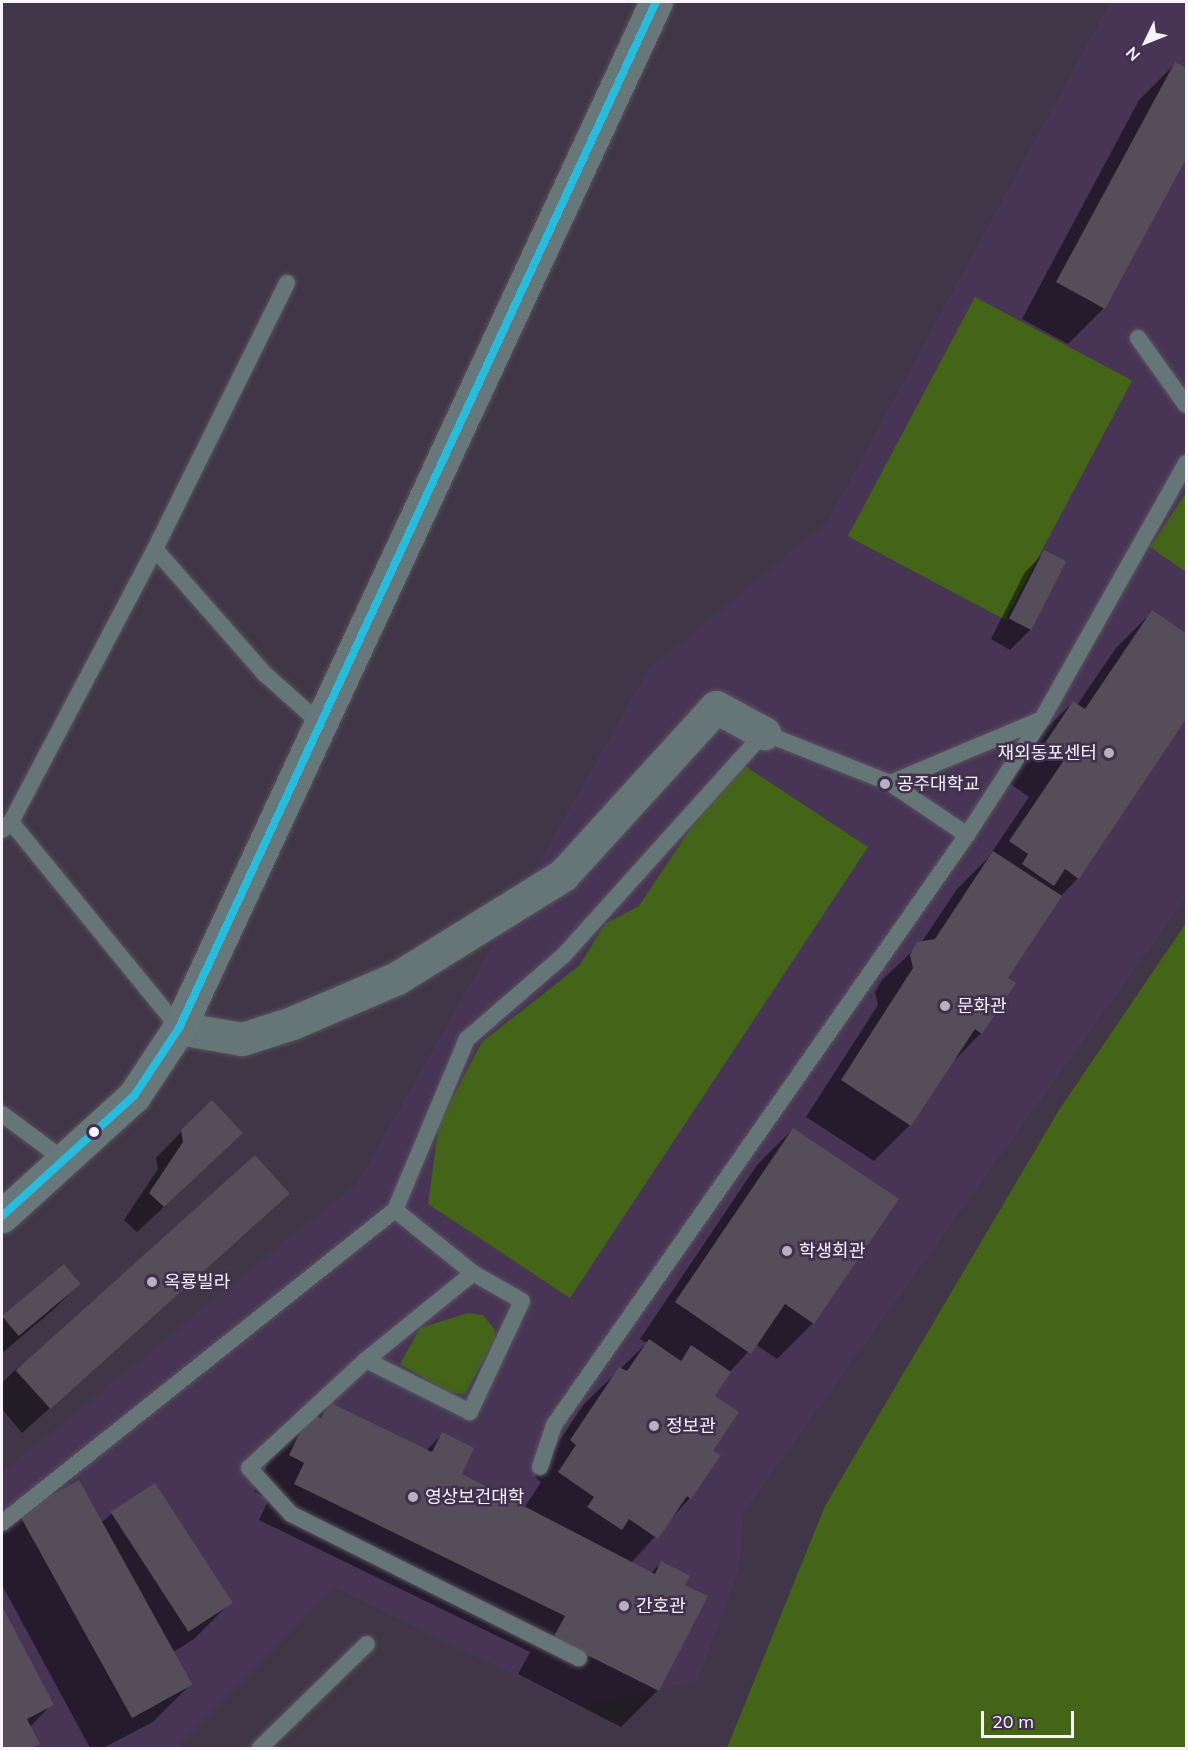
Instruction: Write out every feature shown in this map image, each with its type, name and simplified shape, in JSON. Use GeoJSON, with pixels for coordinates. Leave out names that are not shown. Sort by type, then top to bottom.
{"type":"FeatureCollection","features":[{"type":"Feature","properties":{"kind":"main road"},"geometry":{"type":"LineString","coordinates":[[2,1216],[134,1096],[179,1028],[656,2]]}},
{"type":"Feature","properties":{"kind":"street"},"geometry":{"type":"LineString","coordinates":[[179,1028],[242,1039],[292,1023],[398,978],[563,875],[716,707],[764,733]]}},
{"type":"Feature","properties":{"kind":"lane"},"geometry":{"type":"LineString","coordinates":[[179,1028],[6,826],[155,549],[287,283]]}},
{"type":"Feature","properties":{"kind":"lane"},"geometry":{"type":"LineString","coordinates":[[1138,338],[1186,405]]}},
{"type":"Feature","properties":{"kind":"lane"},"geometry":{"type":"LineString","coordinates":[[540,1467],[554,1425],[967,835],[1042,719],[1186,463]]}},
{"type":"Feature","properties":{"kind":"lane"},"geometry":{"type":"LineString","coordinates":[[155,549],[265,674],[321,724]]}},
{"type":"Feature","properties":{"kind":"lane"},"geometry":{"type":"LineString","coordinates":[[890,783],[1042,719]]}},
{"type":"Feature","properties":{"kind":"lane"},"geometry":{"type":"LineString","coordinates":[[2,1523],[395,1210],[467,1039],[564,955],[764,733],[890,783],[967,835]]}},
{"type":"Feature","properties":{"kind":"lane"},"geometry":{"type":"LineString","coordinates":[[2,1114],[64,1160]]}},
{"type":"Feature","properties":{"kind":"lane"},"geometry":{"type":"LineString","coordinates":[[366,1360],[470,1412],[522,1301],[473,1272],[395,1210]]}},
{"type":"Feature","properties":{"kind":"lane"},"geometry":{"type":"LineString","coordinates":[[473,1272],[366,1360],[249,1468],[291,1514],[579,1658]]}},
{"type":"Feature","properties":{"kind":"lane"},"geometry":{"type":"LineString","coordinates":[[260,1749],[367,1644]]}},
{"type":"Feature","properties":{"kind":"shaded area","name":"공주대학교"},"geometry":{"type":"Polygon","coordinates":[[[1110,2],[1186,2],[1186,297],[1184,303],[1186,306],[1186,898],[744,1512],[739,1569],[698,1680],[659,1691],[576,1705],[335,1588],[177,1748],[2,1748],[2,1473],[358,1182],[648,670],[827,522],[1110,2]]]}},
{"type":"Feature","properties":{"kind":"green space"},"geometry":{"type":"Polygon","coordinates":[[[975,297],[1132,381],[1005,620],[848,536],[975,297]]]}},
{"type":"Feature","properties":{"kind":"green space"},"geometry":{"type":"Polygon","coordinates":[[[1186,493],[1186,572],[1150,547],[1186,493]]]}},
{"type":"Feature","properties":{"kind":"green space"},"geometry":{"type":"Polygon","coordinates":[[[736,760],[868,847],[570,1298],[428,1204],[439,1123],[482,1042],[579,966],[605,924],[639,906],[736,760]]]}},
{"type":"Feature","properties":{"kind":"green space"},"geometry":{"type":"Polygon","coordinates":[[[1186,923],[1186,1748],[727,1748],[825,1506],[1059,1110],[1186,923]]]}},
{"type":"Feature","properties":{"kind":"green space"},"geometry":{"type":"Polygon","coordinates":[[[468,1313],[483,1315],[495,1330],[495,1339],[465,1394],[450,1393],[400,1364],[420,1328],[468,1313]]]}},
{"type":"Feature","properties":{"kind":"building"},"geometry":{"type":"Polygon","coordinates":[[[1175,62],[1186,68],[1186,159],[1105,309],[1056,282],[1175,62]]]}},
{"type":"Feature","properties":{"kind":"building"},"geometry":{"type":"Polygon","coordinates":[[[1044,550],[1066,561],[1031,630],[1009,619],[1044,550]]]}},
{"type":"Feature","properties":{"kind":"building","name":"재외동포센터"},"geometry":{"type":"Polygon","coordinates":[[[1152,610],[1184,632],[1186,629],[1186,719],[1079,879],[1065,869],[1054,886],[1022,864],[1028,854],[1009,841],[1064,760],[1043,746],[1073,701],[1085,709],[1152,610]]]}},
{"type":"Feature","properties":{"kind":"building","name":"문화관"},"geometry":{"type":"Polygon","coordinates":[[[993,851],[1062,896],[1008,978],[1016,983],[982,1034],[975,1029],[911,1126],[841,1080],[913,968],[910,955],[917,942],[935,939],[993,851]]]}},
{"type":"Feature","properties":{"kind":"building"},"geometry":{"type":"Polygon","coordinates":[[[212,1100],[243,1133],[164,1207],[149,1193],[183,1142],[181,1130],[212,1100]]]}},
{"type":"Feature","properties":{"kind":"building","name":"학생회관"},"geometry":{"type":"Polygon","coordinates":[[[793,1128],[899,1199],[814,1324],[785,1304],[751,1354],[675,1302],[793,1128]]]}},
{"type":"Feature","properties":{"kind":"building","name":"옥룡빌라"},"geometry":{"type":"Polygon","coordinates":[[[255,1155],[290,1194],[51,1409],[16,1370],[255,1155]]]}},
{"type":"Feature","properties":{"kind":"building"},"geometry":{"type":"Polygon","coordinates":[[[64,1264],[81,1284],[19,1336],[2,1316],[64,1264]]]}},
{"type":"Feature","properties":{"kind":"building","name":"정보관"},"geometry":{"type":"Polygon","coordinates":[[[649,1339],[681,1361],[691,1345],[731,1372],[715,1396],[739,1412],[713,1451],[721,1455],[691,1499],[687,1496],[658,1539],[629,1519],[622,1530],[587,1507],[594,1497],[558,1472],[576,1445],[570,1440],[619,1367],[627,1371],[649,1339]]]}},
{"type":"Feature","properties":{"kind":"building"},"geometry":{"type":"Polygon","coordinates":[[[329,1402],[432,1452],[442,1432],[474,1448],[462,1474],[655,1574],[661,1561],[690,1576],[685,1585],[708,1596],[659,1691],[553,1638],[565,1616],[294,1484],[304,1463],[289,1455],[310,1412],[321,1418],[329,1402]]]}},
{"type":"Feature","properties":{"kind":"building"},"geometry":{"type":"Polygon","coordinates":[[[79,1480],[192,1685],[132,1718],[19,1513],[79,1480]]]}},
{"type":"Feature","properties":{"kind":"building"},"geometry":{"type":"Polygon","coordinates":[[[155,1483],[233,1603],[188,1632],[111,1512],[155,1483]]]}},
{"type":"Feature","properties":{"kind":"building"},"geometry":{"type":"Polygon","coordinates":[[[2,1606],[54,1705],[27,1719],[40,1744],[31,1748],[2,1748],[2,1606]]]}},
{"type":"Feature","properties":{"kind":"transit line"},"geometry":{"type":"LineString","coordinates":[[2,1216],[134,1096],[179,1028],[656,2]]}},
{"type":"Feature","properties":{"kind":"place","name":"재외동포센터"},"geometry":{"type":"Point","coordinates":[1109,753]}},
{"type":"Feature","properties":{"kind":"place","name":"공주대학교"},"geometry":{"type":"Point","coordinates":[885,784]}},
{"type":"Feature","properties":{"kind":"place","name":"문화관"},"geometry":{"type":"Point","coordinates":[945,1006]}},
{"type":"Feature","properties":{"kind":"place","name":"학생회관"},"geometry":{"type":"Point","coordinates":[787,1251]}},
{"type":"Feature","properties":{"kind":"place","name":"옥룡빌라"},"geometry":{"type":"Point","coordinates":[152,1282]}},
{"type":"Feature","properties":{"kind":"place","name":"정보관"},"geometry":{"type":"Point","coordinates":[654,1426]}},
{"type":"Feature","properties":{"kind":"place","name":"영상보건대학"},"geometry":{"type":"Point","coordinates":[413,1497]}},
{"type":"Feature","properties":{"kind":"place","name":"간호관"},"geometry":{"type":"Point","coordinates":[624,1606]}}]}
